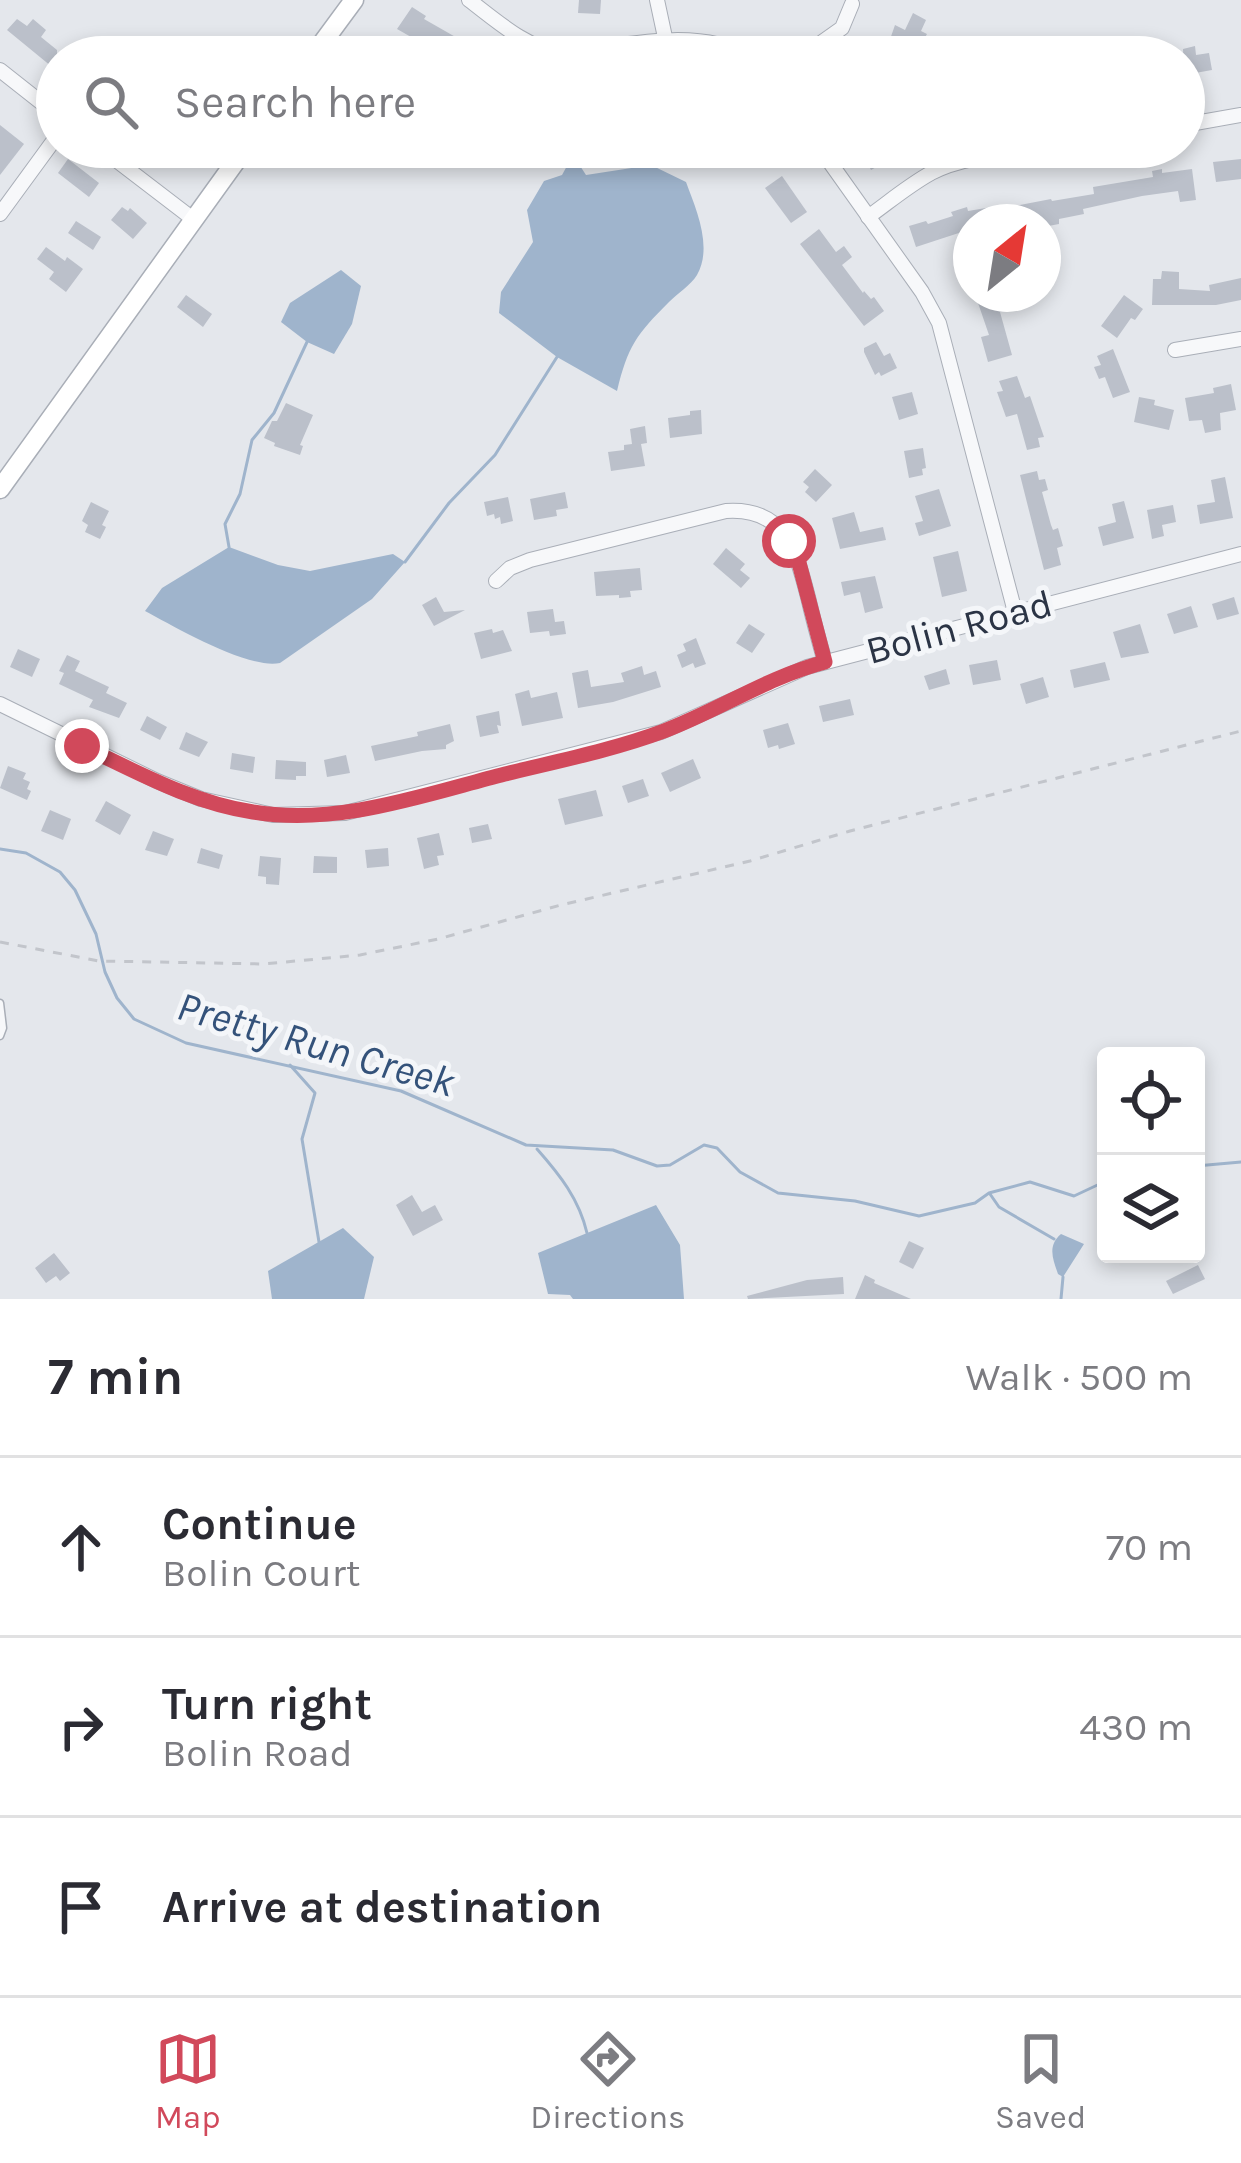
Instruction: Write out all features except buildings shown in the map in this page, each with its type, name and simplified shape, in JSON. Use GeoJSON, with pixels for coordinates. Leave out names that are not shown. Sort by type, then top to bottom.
{"type":"FeatureCollection","features":[{"type":"Feature","properties":{"kind":"main road"},"geometry":{"type":"LineString","coordinates":[[327,36],[353,0]]}},
{"type":"Feature","properties":{"kind":"main road"},"geometry":{"type":"LineString","coordinates":[[0,489],[231,168]]}},
{"type":"Feature","properties":{"kind":"street"},"geometry":{"type":"LineString","coordinates":[[469,0],[518,36]]}},
{"type":"Feature","properties":{"kind":"street"},"geometry":{"type":"LineString","coordinates":[[657,0],[665,36]]}},
{"type":"Feature","properties":{"kind":"street"},"geometry":{"type":"LineString","coordinates":[[831,36],[842,28],[852,4]]}},
{"type":"Feature","properties":{"kind":"street"},"geometry":{"type":"LineString","coordinates":[[0,70],[36,98]]}},
{"type":"Feature","properties":{"kind":"street"},"geometry":{"type":"LineString","coordinates":[[1205,121],[1241,115]]}},
{"type":"Feature","properties":{"kind":"street"},"geometry":{"type":"LineString","coordinates":[[0,214],[36,165]]}},
{"type":"Feature","properties":{"kind":"street"},"geometry":{"type":"LineString","coordinates":[[127,168],[194,218]]}},
{"type":"Feature","properties":{"kind":"street"},"geometry":{"type":"LineString","coordinates":[[834,168],[939,323],[1015,612]]}},
{"type":"Feature","properties":{"kind":"street"},"geometry":{"type":"LineString","coordinates":[[868,217],[926,175],[944,168]]}},
{"type":"Feature","properties":{"kind":"street"},"geometry":{"type":"LineString","coordinates":[[1175,350],[1241,339]]}},
{"type":"Feature","properties":{"kind":"street"},"geometry":{"type":"LineString","coordinates":[[496,581],[510,568],[530,560],[726,512],[746,512],[773,524],[794,550],[825,662]]}},
{"type":"Feature","properties":{"kind":"street","name":"Bolin Road"},"geometry":{"type":"LineString","coordinates":[[0,704],[157,782],[202,799],[273,815],[321,815],[364,809],[661,732],[825,662],[1241,554]]}},
{"type":"Feature","properties":{"kind":"lane"},"geometry":{"type":"LineString","coordinates":[[0,1003],[0,1036]]}},
{"type":"Feature","properties":{"kind":"path"},"geometry":{"type":"LineString","coordinates":[[0,942],[99,962],[264,964],[360,955],[750,861],[1241,731]]}},
{"type":"Feature","properties":{"kind":"water"},"geometry":{"type":"Polygon","coordinates":[[[566,168],[581,168],[586,175],[657,168],[686,182],[701,228],[702,264],[697,275],[641,333],[617,391],[557,357],[499,313],[501,292],[533,242],[527,210],[544,181],[562,175],[566,168]]]}},
{"type":"Feature","properties":{"kind":"water"},"geometry":{"type":"Polygon","coordinates":[[[341,270],[361,286],[352,324],[334,354],[307,342],[281,322],[290,303],[341,270]]]}},
{"type":"Feature","properties":{"kind":"water"},"geometry":{"type":"Polygon","coordinates":[[[229,547],[310,571],[393,554],[405,562],[372,599],[280,663],[267,663],[212,646],[145,611],[162,588],[229,547]]]}},
{"type":"Feature","properties":{"kind":"water"},"geometry":{"type":"Polygon","coordinates":[[[656,1205],[680,1245],[684,1299],[573,1299],[548,1294],[538,1253],[656,1205]]]}},
{"type":"Feature","properties":{"kind":"water"},"geometry":{"type":"Polygon","coordinates":[[[343,1228],[374,1257],[364,1299],[272,1299],[268,1271],[343,1228]]]}},
{"type":"Feature","properties":{"kind":"water"},"geometry":{"type":"Polygon","coordinates":[[[1061,1234],[1084,1244],[1063,1277],[1052,1253],[1061,1234]]]}},
{"type":"Feature","properties":{"kind":"waterway"},"geometry":{"type":"LineString","coordinates":[[229,547],[225,524],[240,494],[252,440],[274,413],[307,342]]}},
{"type":"Feature","properties":{"kind":"waterway"},"geometry":{"type":"LineString","coordinates":[[405,562],[449,503],[495,455],[557,357]]}},
{"type":"Feature","properties":{"kind":"waterway","name":"Pretty Run Creek"},"geometry":{"type":"LineString","coordinates":[[0,849],[26,853],[60,872],[75,890],[96,934],[117,998],[134,1019],[186,1043],[401,1091],[526,1145],[613,1150],[657,1166],[670,1165],[704,1145],[717,1148],[740,1172],[778,1193],[855,1201],[919,1216],[975,1203],[989,1193],[1030,1182],[1074,1196],[1097,1185]]}},
{"type":"Feature","properties":{"kind":"waterway"},"geometry":{"type":"LineString","coordinates":[[290,1065],[315,1093],[302,1139],[319,1242]]}},
{"type":"Feature","properties":{"kind":"waterway"},"geometry":{"type":"LineString","coordinates":[[537,1149],[568,1188],[587,1233]]}},
{"type":"Feature","properties":{"kind":"waterway","name":"Pretty Run Creek"},"geometry":{"type":"LineString","coordinates":[[1205,1165],[1241,1162]]}},
{"type":"Feature","properties":{"kind":"waterway"},"geometry":{"type":"LineString","coordinates":[[990,1194],[999,1207],[1054,1239]]}},
{"type":"Feature","properties":{"kind":"waterway"},"geometry":{"type":"LineString","coordinates":[[1061,1299],[1063,1277]]}},
{"type":"Feature","properties":{"kind":"route"},"geometry":{"type":"LineString","coordinates":[[82,746],[202,799],[247,812],[297,816],[364,809],[661,732],[825,662],[789,541]]}}]}
